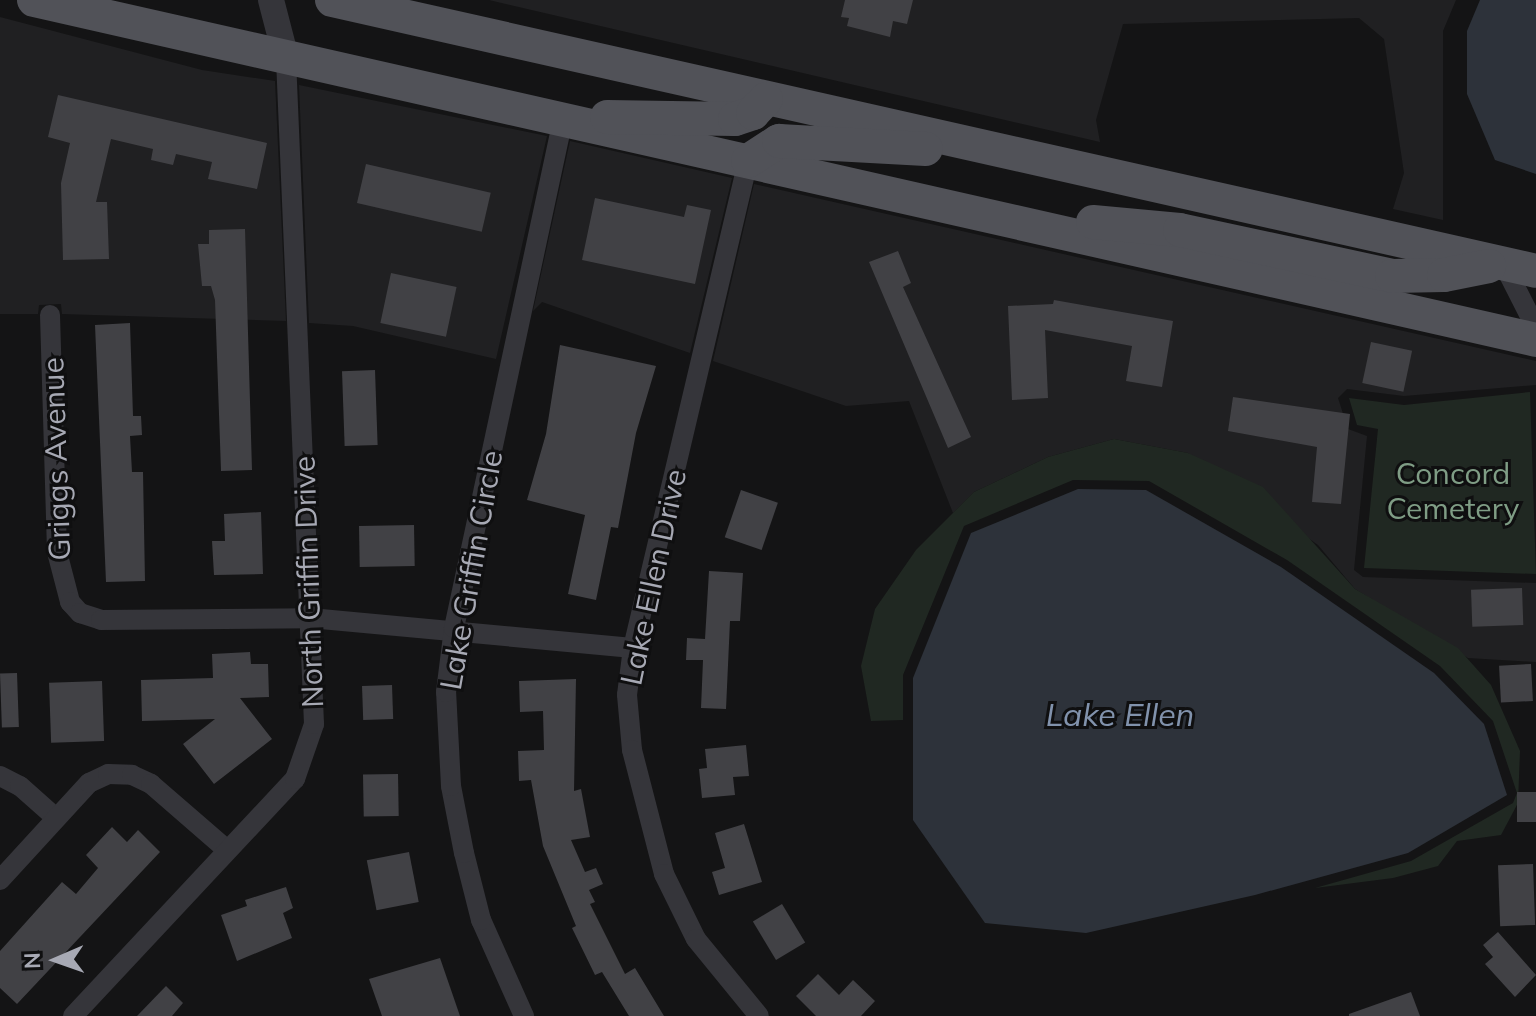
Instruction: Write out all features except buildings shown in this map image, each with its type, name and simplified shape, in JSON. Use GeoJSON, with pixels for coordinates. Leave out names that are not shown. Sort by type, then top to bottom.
{"type":"FeatureCollection","features":[{"type":"Feature","properties":{"kind":"main road"},"geometry":{"type":"LineString","coordinates":[[34,0],[1536,340]]}},
{"type":"Feature","properties":{"kind":"main road"},"geometry":{"type":"LineString","coordinates":[[332,0],[1536,271]]}},
{"type":"Feature","properties":{"kind":"main road"},"geometry":{"type":"LineString","coordinates":[[563,119],[661,114],[735,119],[753,113],[766,99]]}},
{"type":"Feature","properties":{"kind":"main road"},"geometry":{"type":"LineString","coordinates":[[748,161],[779,141],[863,149],[986,149]]}},
{"type":"Feature","properties":{"kind":"main road"},"geometry":{"type":"LineString","coordinates":[[1041,227],[1105,220],[1180,230],[1411,278],[1503,263]]}},
{"type":"Feature","properties":{"kind":"street"},"geometry":{"type":"LineString","coordinates":[[271,0],[286,58]]}},
{"type":"Feature","properties":{"kind":"street","name":"North Griffin Drive"},"geometry":{"type":"LineString","coordinates":[[73,1016],[226,849],[295,779],[307,756],[314,724],[286,58]]}},
{"type":"Feature","properties":{"kind":"street","name":"Lake Griffin Circle"},"geometry":{"type":"LineString","coordinates":[[524,1016],[481,920],[451,786],[446,692],[454,628],[563,119]]}},
{"type":"Feature","properties":{"kind":"street","name":"Lake Ellen Drive"},"geometry":{"type":"LineString","coordinates":[[748,161],[633,648],[627,695],[632,750],[664,874],[696,939],[759,1016]]}},
{"type":"Feature","properties":{"kind":"street"},"geometry":{"type":"LineString","coordinates":[[1503,263],[1536,328]]}},
{"type":"Feature","properties":{"kind":"street","name":"Griggs Avenue"},"geometry":{"type":"LineString","coordinates":[[50,315],[57,552],[70,602],[80,613],[101,620],[310,618]]}},
{"type":"Feature","properties":{"kind":"street"},"geometry":{"type":"LineString","coordinates":[[310,618],[454,628],[633,648]]}},
{"type":"Feature","properties":{"kind":"street"},"geometry":{"type":"LineString","coordinates":[[0,880],[89,783],[108,774],[132,775],[151,784],[226,849]]}},
{"type":"Feature","properties":{"kind":"street"},"geometry":{"type":"LineString","coordinates":[[0,776],[20,786],[56,818]]}},
{"type":"Feature","properties":{"kind":"shaded area"},"geometry":{"type":"Polygon","coordinates":[[[489,0],[1456,0],[1443,31],[1443,220],[1393,209],[1404,173],[1384,39],[1359,18],[1123,24],[1096,120],[1100,142],[489,0]]]}},
{"type":"Feature","properties":{"kind":"shaded area"},"geometry":{"type":"Polygon","coordinates":[[[0,17],[202,70],[275,81],[286,321],[62,314],[61,304],[39,305],[38,314],[0,314],[0,17]]]}},
{"type":"Feature","properties":{"kind":"shaded area"},"geometry":{"type":"Polygon","coordinates":[[[299,85],[547,136],[496,359],[353,326],[309,323],[299,85]]]}},
{"type":"Feature","properties":{"kind":"shaded area"},"geometry":{"type":"Polygon","coordinates":[[[570,141],[732,178],[690,353],[542,302],[533,311],[570,141]]]}},
{"type":"Feature","properties":{"kind":"shaded area"},"geometry":{"type":"Polygon","coordinates":[[[754,184],[1536,361],[1536,385],[1404,396],[1347,389],[1338,398],[1348,429],[1367,436],[1354,570],[1363,577],[1536,583],[1536,662],[1468,658],[1355,589],[1318,545],[1188,453],[1114,439],[1048,457],[974,492],[953,513],[909,401],[846,406],[713,361],[754,184]]]}},
{"type":"Feature","properties":{"kind":"green space","name":"Concord Cemetery"},"geometry":{"type":"Polygon","coordinates":[[[1530,392],[1536,574],[1364,568],[1378,429],[1357,425],[1349,398],[1404,405],[1530,392]]]}},
{"type":"Feature","properties":{"kind":"green space"},"geometry":{"type":"Polygon","coordinates":[[[1114,439],[1188,453],[1263,487],[1355,589],[1458,648],[1491,685],[1520,751],[1518,803],[1501,835],[1457,841],[1438,866],[1393,878],[1315,888],[1411,861],[1513,803],[1517,793],[1493,721],[1440,666],[1287,560],[1149,481],[1073,480],[964,526],[903,675],[903,720],[871,721],[861,666],[875,609],[916,550],[974,492],[1048,457],[1114,439]]]}},
{"type":"Feature","properties":{"kind":"water"},"geometry":{"type":"Polygon","coordinates":[[[1480,0],[1536,0],[1536,174],[1495,160],[1467,94],[1467,31],[1480,0]]]}},
{"type":"Feature","properties":{"kind":"water","name":"Lake Ellen"},"geometry":{"type":"Polygon","coordinates":[[[1078,489],[1146,490],[1281,567],[1434,673],[1484,724],[1507,795],[1408,853],[1255,895],[1086,933],[985,923],[913,820],[913,678],[971,533],[1078,489]]]}}]}
